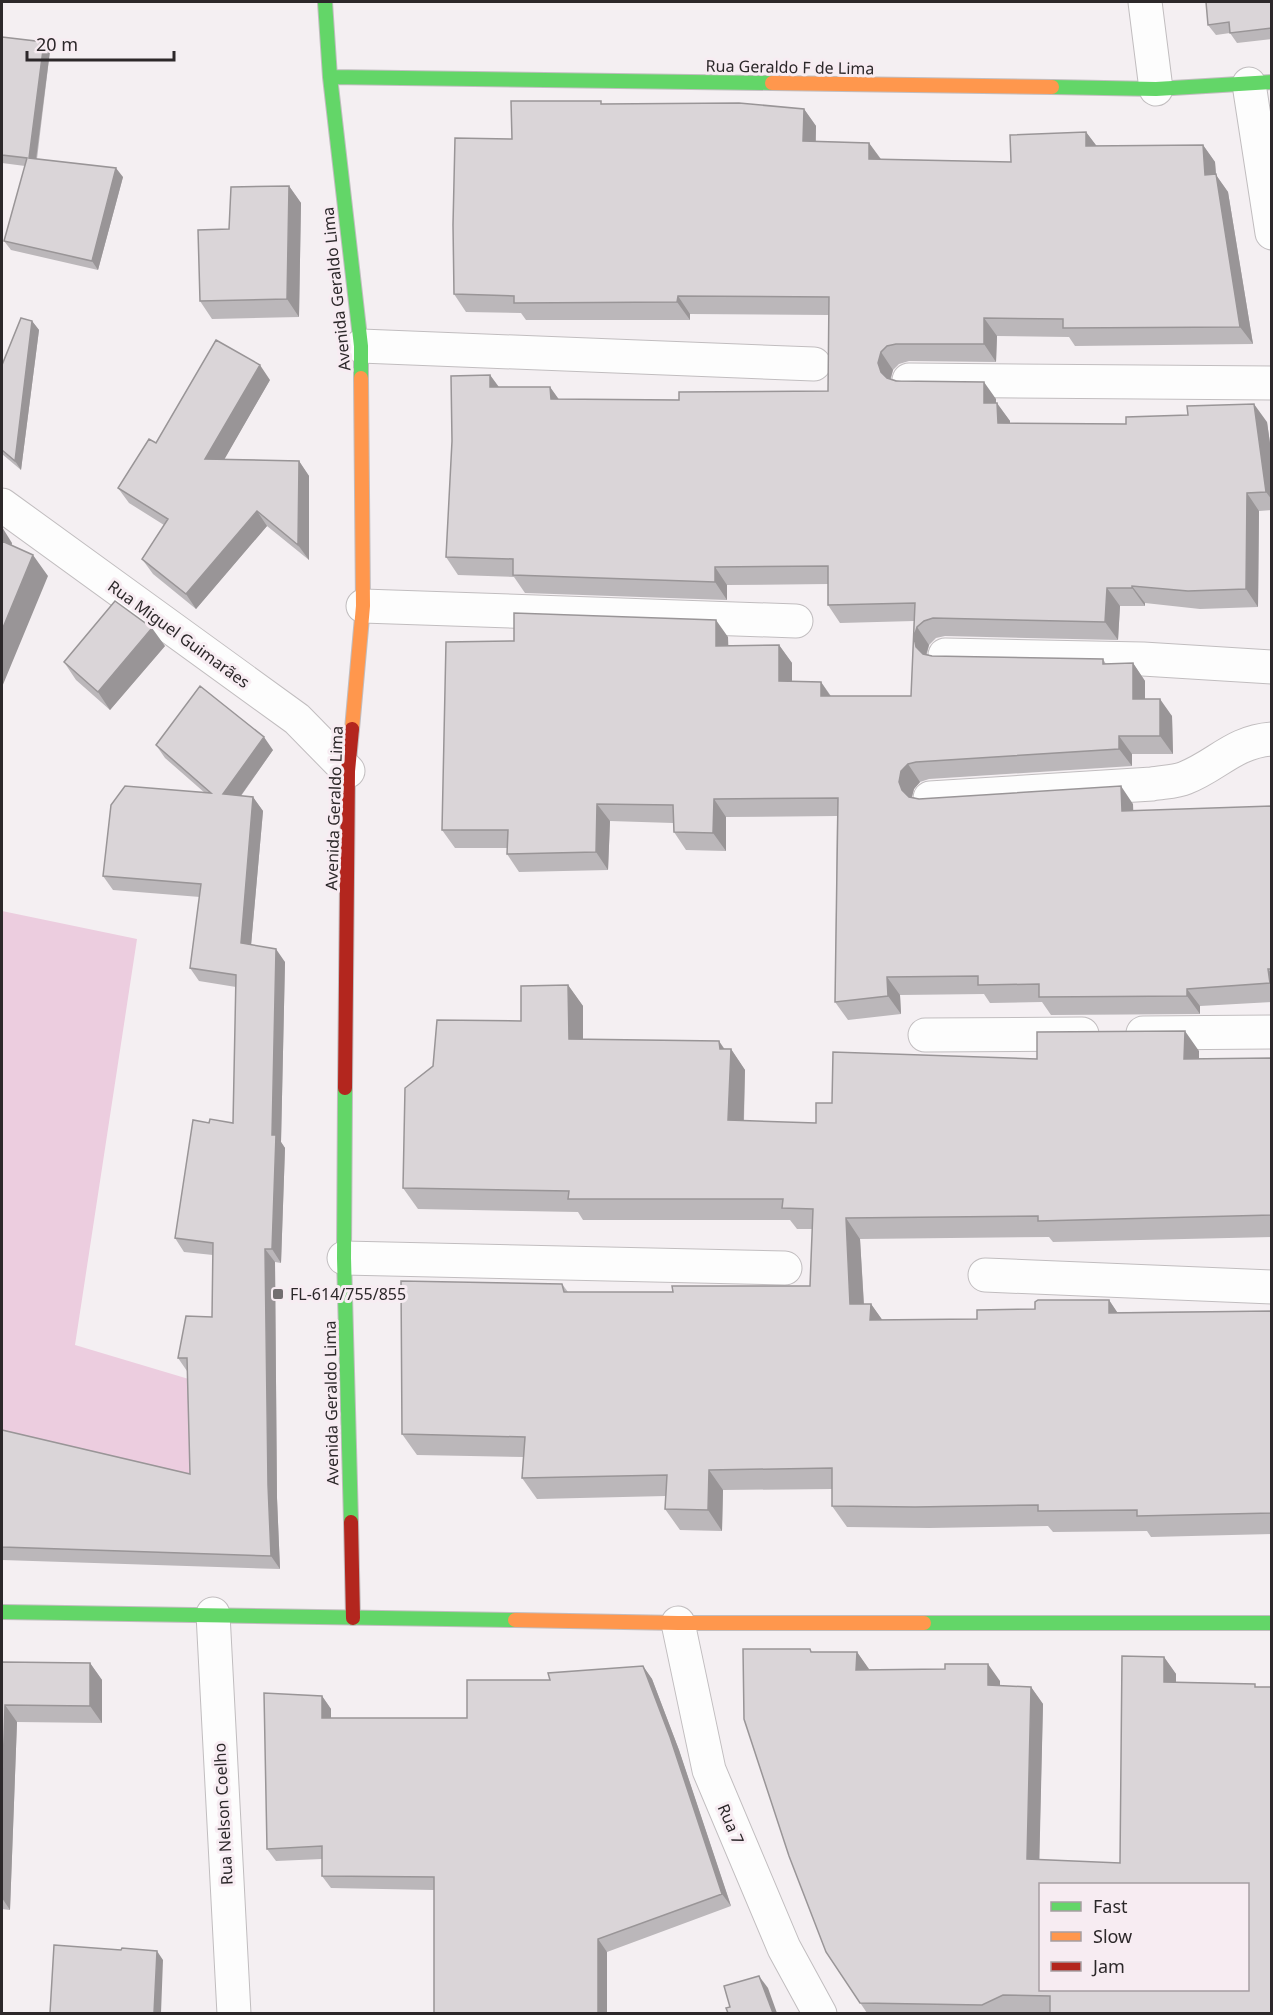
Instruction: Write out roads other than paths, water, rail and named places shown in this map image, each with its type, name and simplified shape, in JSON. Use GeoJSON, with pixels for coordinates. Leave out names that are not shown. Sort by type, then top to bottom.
{"type":"FeatureCollection","features":[{"type":"Feature","properties":{"kind":"street","name":"Avenida Geraldo Lima"},"geometry":{"type":"LineString","coordinates":[[325,2],[330,77],[361,346],[363,606],[348,771],[344,1258],[353,1618]]}},
{"type":"Feature","properties":{"kind":"street"},"geometry":{"type":"LineString","coordinates":[[1144,2],[1156,89]]}},
{"type":"Feature","properties":{"kind":"street","name":"Rua Geraldo F de Lima"},"geometry":{"type":"LineString","coordinates":[[330,77],[1156,89],[1260,82]]}},
{"type":"Feature","properties":{"kind":"street"},"geometry":{"type":"LineString","coordinates":[[1260,82],[1272,233]]}},
{"type":"Feature","properties":{"kind":"street"},"geometry":{"type":"LineString","coordinates":[[361,346],[814,364]]}},
{"type":"Feature","properties":{"kind":"street"},"geometry":{"type":"LineString","coordinates":[[909,380],[1272,383]]}},
{"type":"Feature","properties":{"kind":"street","name":"Rua Miguel Guimarães"},"geometry":{"type":"LineString","coordinates":[[2,505],[297,719],[348,771]]}},
{"type":"Feature","properties":{"kind":"street"},"geometry":{"type":"LineString","coordinates":[[363,606],[796,621]]}},
{"type":"Feature","properties":{"kind":"street"},"geometry":{"type":"LineString","coordinates":[[945,655],[1143,659],[1272,667]]}},
{"type":"Feature","properties":{"kind":"street"},"geometry":{"type":"LineString","coordinates":[[930,798],[1152,784],[1184,779],[1236,747],[1259,740],[1272,739]]}},
{"type":"Feature","properties":{"kind":"street"},"geometry":{"type":"LineString","coordinates":[[925,1035],[1272,1032]]}},
{"type":"Feature","properties":{"kind":"street"},"geometry":{"type":"LineString","coordinates":[[344,1258],[785,1268]]}},
{"type":"Feature","properties":{"kind":"street"},"geometry":{"type":"LineString","coordinates":[[985,1275],[1272,1287]]}},
{"type":"Feature","properties":{"kind":"street"},"geometry":{"type":"LineString","coordinates":[[2,1612],[678,1623],[1272,1623]]}},
{"type":"Feature","properties":{"kind":"street","name":"Rua Nelson Coelho"},"geometry":{"type":"LineString","coordinates":[[213,1614],[234,2013]]}},
{"type":"Feature","properties":{"kind":"street","name":"Rua 7"},"geometry":{"type":"LineString","coordinates":[[678,1623],[709,1770],[784,1948],[820,2013]]}},
{"type":"Feature","properties":{"kind":"place","name":"FL-614/755/855"},"geometry":{"type":"Point","coordinates":[278,1294]}}]}
